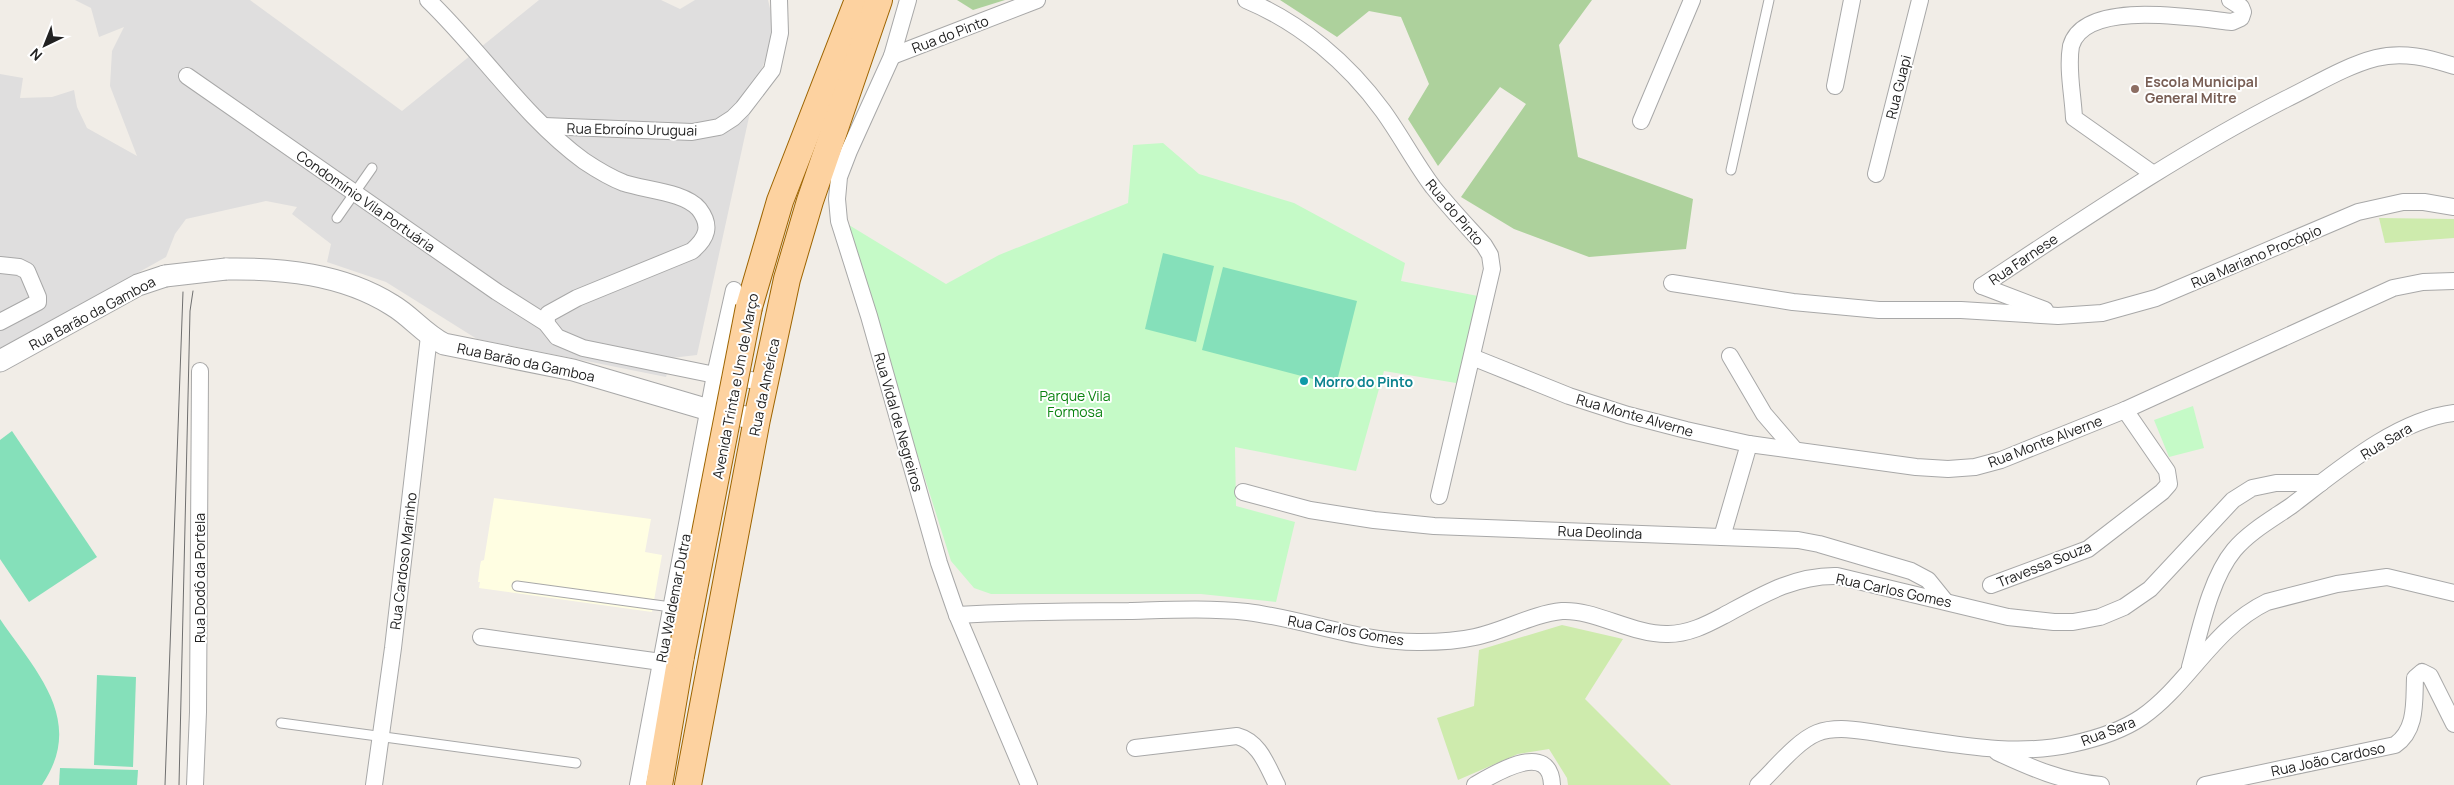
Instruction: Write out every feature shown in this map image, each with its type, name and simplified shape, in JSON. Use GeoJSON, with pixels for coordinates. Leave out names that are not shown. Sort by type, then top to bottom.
{"type":"FeatureCollection","features":[{"type":"Feature","properties":{"kind":"main road","name":"Avenida Trinta e Um de Março"},"geometry":{"type":"LineString","coordinates":[[659,785],[671,659],[742,299],[858,0]]}},
{"type":"Feature","properties":{"kind":"main road","name":"Rua da América"},"geometry":{"type":"LineString","coordinates":[[688,785],[757,420],[787,279],[810,201],[879,0]]}},
{"type":"Feature","properties":{"kind":"street"},"geometry":{"type":"LineString","coordinates":[[428,0],[544,126],[585,161],[624,182],[675,196],[698,208],[706,222],[707,234],[703,242],[692,251],[554,310],[548,314],[546,323]]}},
{"type":"Feature","properties":{"kind":"street","name":"Rua Ebroíno Uruguai"},"geometry":{"type":"LineString","coordinates":[[544,126],[692,132],[719,127],[733,118],[743,108],[772,70],[780,33],[779,0]]}},
{"type":"Feature","properties":{"kind":"street","name":"Rua Vidal de Negreiros"},"geometry":{"type":"LineString","coordinates":[[908,0],[892,56],[848,151],[840,177],[837,199],[838,221],[874,334],[939,563],[956,616],[1029,785]]}},
{"type":"Feature","properties":{"kind":"street","name":"Rua do Pinto"},"geometry":{"type":"LineString","coordinates":[[892,56],[1037,0]]}},
{"type":"Feature","properties":{"kind":"street","name":"Rua do Pinto"},"geometry":{"type":"LineString","coordinates":[[1246,0],[1291,22],[1317,41],[1360,82],[1383,112],[1435,189],[1484,245],[1490,255],[1492,269],[1439,496]]}},
{"type":"Feature","properties":{"kind":"street"},"geometry":{"type":"LineString","coordinates":[[1641,122],[1692,0]]}},
{"type":"Feature","properties":{"kind":"street"},"geometry":{"type":"LineString","coordinates":[[1836,86],[1852,0]]}},
{"type":"Feature","properties":{"kind":"street","name":"Rua Guapi"},"geometry":{"type":"LineString","coordinates":[[1876,174],[1920,0]]}},
{"type":"Feature","properties":{"kind":"street"},"geometry":{"type":"LineString","coordinates":[[2230,0],[2241,7],[2243,12],[2241,18],[2232,22],[2170,8],[2138,4],[2112,6],[2094,11],[2082,20],[2071,47],[2074,118],[2152,173],[2242,122],[2358,64],[2398,55],[2420,57],[2454,66]]}},
{"type":"Feature","properties":{"kind":"street","name":"Condomínio Vila Portuária"},"geometry":{"type":"LineString","coordinates":[[187,76],[497,292],[546,323],[557,337],[583,348],[715,375],[765,382]]}},
{"type":"Feature","properties":{"kind":"street","name":"Rua Farnese"},"geometry":{"type":"LineString","coordinates":[[2058,316],[1982,286],[2152,173]]}},
{"type":"Feature","properties":{"kind":"street","name":"Rua Mariano Procópio"},"geometry":{"type":"LineString","coordinates":[[2058,316],[2102,313],[2156,298],[2358,212],[2403,202],[2424,202],[2454,207]]}},
{"type":"Feature","properties":{"kind":"street"},"geometry":{"type":"LineString","coordinates":[[0,265],[19,267],[27,271],[38,297],[38,302],[0,322]]}},
{"type":"Feature","properties":{"kind":"street","name":"Rua Barão da Gamboa"},"geometry":{"type":"LineString","coordinates":[[0,361],[138,285],[165,276],[226,269],[276,270],[296,272],[366,291],[397,307],[429,336],[457,348],[573,370],[709,410],[757,420]]}},
{"type":"Feature","properties":{"kind":"street","name":"Rua Monte Alverne"},"geometry":{"type":"LineString","coordinates":[[1472,358],[1569,396],[1628,415],[1749,444],[1916,467],[1948,469],[1975,467],[2001,460],[2125,410],[2393,288],[2423,282],[2454,280]]}},
{"type":"Feature","properties":{"kind":"street"},"geometry":{"type":"LineString","coordinates":[[1672,283],[1793,302],[1879,310],[1961,310],[2058,316]]}},
{"type":"Feature","properties":{"kind":"street","name":"Rua Waldemar Dutra"},"geometry":{"type":"LineString","coordinates":[[638,785],[671,659],[672,607],[715,375],[742,299]]}},
{"type":"Feature","properties":{"kind":"street","name":"Rua Cardoso Marinho"},"geometry":{"type":"LineString","coordinates":[[374,785],[429,336]]}},
{"type":"Feature","properties":{"kind":"street"},"geometry":{"type":"LineString","coordinates":[[1730,356],[1764,414],[1795,450]]}},
{"type":"Feature","properties":{"kind":"street","name":"Rua Dodô da Portela"},"geometry":{"type":"LineString","coordinates":[[195,785],[198,712],[200,371]]}},
{"type":"Feature","properties":{"kind":"street","name":"Travessa Souza"},"geometry":{"type":"LineString","coordinates":[[1991,585],[2088,549],[2162,492],[2169,484],[2167,471],[2125,410]]}},
{"type":"Feature","properties":{"kind":"street","name":"Rua Sara"},"geometry":{"type":"LineString","coordinates":[[1758,785],[1805,740],[1816,733],[1828,730],[1855,731],[1992,750],[2038,750],[2073,744],[2113,732],[2142,717],[2165,698],[2190,669],[2210,598],[2233,551],[2247,537],[2390,436],[2433,416],[2454,413]]}},
{"type":"Feature","properties":{"kind":"street"},"geometry":{"type":"LineString","coordinates":[[1722,537],[1749,444]]}},
{"type":"Feature","properties":{"kind":"street","name":"Rua Carlos Gomes"},"geometry":{"type":"LineString","coordinates":[[956,616],[1018,611],[1215,610],[1248,612],[1384,639],[1418,642],[1476,637],[1534,618],[1563,611],[1587,615],[1639,630],[1667,634],[1685,632],[1705,625],[1780,586],[1818,575],[1837,576],[2008,617],[2073,622],[2100,617],[2124,607],[2150,589],[2233,500],[2252,488],[2276,483],[2321,483]]}},
{"type":"Feature","properties":{"kind":"street","name":"Rua Deolinda"},"geometry":{"type":"LineString","coordinates":[[1243,492],[1310,510],[1374,520],[1434,526],[1798,540],[1820,544],[1921,575],[1934,586],[1945,601]]}},
{"type":"Feature","properties":{"kind":"street"},"geometry":{"type":"LineString","coordinates":[[2190,669],[2228,630],[2257,607],[2288,596],[2337,584],[2387,577],[2454,593]]}},
{"type":"Feature","properties":{"kind":"street"},"geometry":{"type":"LineString","coordinates":[[482,637],[671,659]]}},
{"type":"Feature","properties":{"kind":"street","name":"Rua João Cardoso"},"geometry":{"type":"LineString","coordinates":[[2205,785],[2395,745],[2408,735],[2412,726],[2415,678],[2422,672],[2430,676],[2454,724]]}},
{"type":"Feature","properties":{"kind":"street"},"geometry":{"type":"LineString","coordinates":[[1135,748],[1237,736],[1247,739],[1257,748],[1277,785]]}},
{"type":"Feature","properties":{"kind":"street"},"geometry":{"type":"LineString","coordinates":[[1992,750],[2040,772],[2101,785]]}},
{"type":"Feature","properties":{"kind":"street"},"geometry":{"type":"LineString","coordinates":[[1475,785],[1501,770],[1519,763],[1531,762],[1540,764],[1548,770],[1552,778],[1552,785]]}},
{"type":"Feature","properties":{"kind":"lane"},"geometry":{"type":"LineString","coordinates":[[1731,170],[1769,0]]}},
{"type":"Feature","properties":{"kind":"lane"},"geometry":{"type":"LineString","coordinates":[[337,218],[372,168]]}},
{"type":"Feature","properties":{"kind":"lane"},"geometry":{"type":"LineString","coordinates":[[516,586],[672,607]]}},
{"type":"Feature","properties":{"kind":"lane"},"geometry":{"type":"LineString","coordinates":[[281,723],[576,763]]}},
{"type":"Feature","properties":{"kind":"shaded area"},"geometry":{"type":"Polygon","coordinates":[[[75,0],[250,0],[402,111],[539,0],[661,0],[680,9],[695,0],[768,0],[772,17],[770,46],[756,85],[697,355],[671,358],[666,377],[477,339],[386,282],[327,262],[331,244],[292,214],[297,207],[266,201],[186,219],[175,234],[166,257],[0,350],[0,74],[23,78],[20,98],[52,97],[74,90],[77,107],[87,128],[137,156],[110,86],[112,51],[124,27],[99,37],[91,8],[75,0]]]}},
{"type":"Feature","properties":{"kind":"shaded area"},"geometry":{"type":"Polygon","coordinates":[[[494,498],[651,519],[645,552],[662,555],[652,612],[479,588],[480,566],[481,561],[484,560],[494,498]]]}},
{"type":"Feature","properties":{"kind":"green space"},"geometry":{"type":"Polygon","coordinates":[[[957,0],[1005,0],[973,10],[957,0]]]}},
{"type":"Feature","properties":{"kind":"green space"},"geometry":{"type":"Polygon","coordinates":[[[1280,0],[1592,0],[1559,45],[1578,157],[1693,199],[1686,249],[1589,257],[1514,229],[1461,197],[1526,104],[1500,87],[1438,166],[1408,119],[1429,84],[1401,17],[1369,11],[1337,37],[1280,0]]]}},
{"type":"Feature","properties":{"kind":"green space","name":"Parque Vila Formosa"},"geometry":{"type":"Polygon","coordinates":[[[1163,143],[1199,174],[1294,203],[1405,263],[1401,281],[1483,297],[1462,384],[1384,371],[1356,471],[1235,447],[1236,506],[1295,522],[1276,602],[1201,594],[991,594],[974,588],[951,561],[844,222],[946,284],[999,255],[1128,203],[1133,145],[1163,143]]]}},
{"type":"Feature","properties":{"kind":"green space"},"geometry":{"type":"Polygon","coordinates":[[[2379,218],[2454,219],[2454,238],[2385,243],[2379,218]]]}},
{"type":"Feature","properties":{"kind":"green space"},"geometry":{"type":"Polygon","coordinates":[[[1163,253],[1214,266],[1196,342],[1145,329],[1163,253]]]}},
{"type":"Feature","properties":{"kind":"green space"},"geometry":{"type":"Polygon","coordinates":[[[1223,267],[1357,301],[1336,385],[1202,350],[1223,267]]]}},
{"type":"Feature","properties":{"kind":"green space"},"geometry":{"type":"Polygon","coordinates":[[[2193,406],[2204,448],[2169,457],[2154,420],[2193,406]]]}},
{"type":"Feature","properties":{"kind":"green space"},"geometry":{"type":"Polygon","coordinates":[[[12,431],[97,557],[29,602],[0,559],[0,440],[12,431]]]}},
{"type":"Feature","properties":{"kind":"green space"},"geometry":{"type":"Polygon","coordinates":[[[0,619],[41,678],[58,718],[59,739],[54,761],[42,785],[0,785],[0,619]]]}},
{"type":"Feature","properties":{"kind":"green space"},"geometry":{"type":"Polygon","coordinates":[[[1562,625],[1623,639],[1585,699],[1671,785],[1568,785],[1567,778],[1549,749],[1518,754],[1458,780],[1437,718],[1474,706],[1479,650],[1562,625]]]}},
{"type":"Feature","properties":{"kind":"green space"},"geometry":{"type":"Polygon","coordinates":[[[97,675],[136,677],[133,767],[94,765],[97,675]]]}},
{"type":"Feature","properties":{"kind":"green space"},"geometry":{"type":"Polygon","coordinates":[[[60,768],[138,770],[137,785],[59,785],[60,768]]]}},
{"type":"Feature","properties":{"kind":"tram line"},"geometry":{"type":"LineString","coordinates":[[179,785],[190,311],[193,291]]}},
{"type":"Feature","properties":{"kind":"tram line"},"geometry":{"type":"LineString","coordinates":[[165,785],[183,292]]}},
{"type":"Feature","properties":{"kind":"place","name":"Escola Municipal General Mitre"},"geometry":{"type":"Point","coordinates":[2135,89]}},
{"type":"Feature","properties":{"kind":"place","name":"Morro do Pinto"},"geometry":{"type":"Point","coordinates":[1304,381]}}]}
